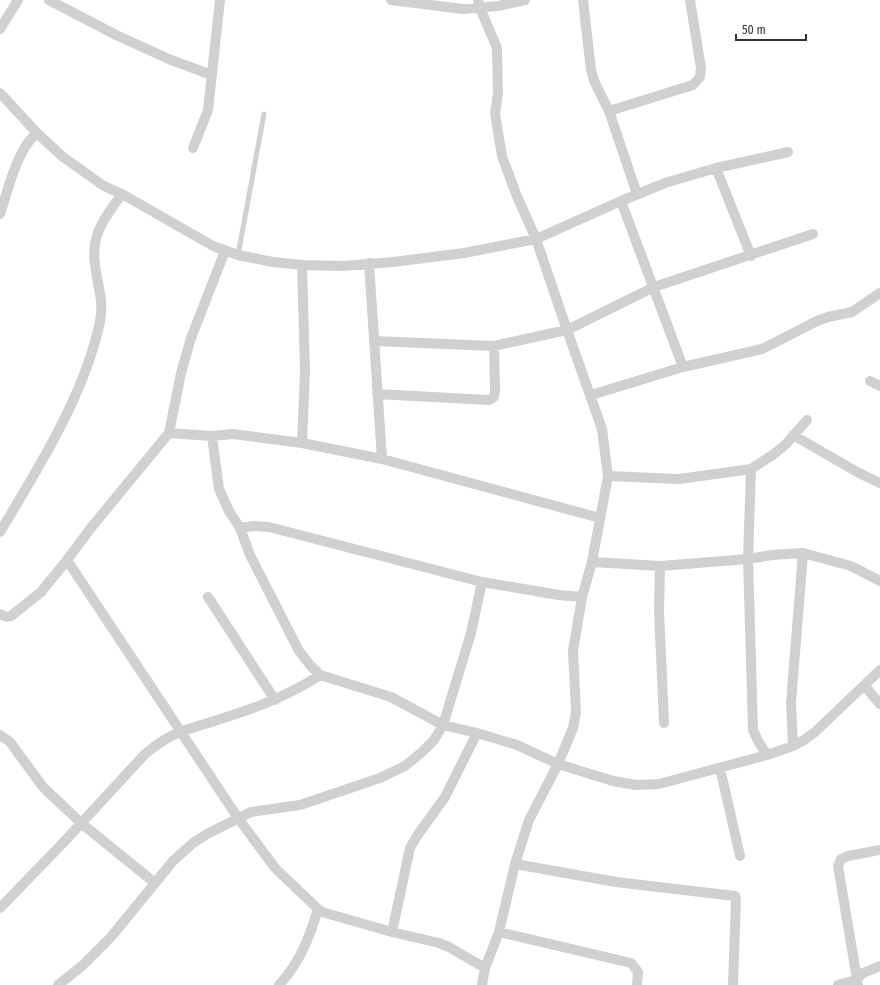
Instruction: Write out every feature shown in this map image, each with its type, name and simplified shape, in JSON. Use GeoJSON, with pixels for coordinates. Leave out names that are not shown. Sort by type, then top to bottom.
{"type":"FeatureCollection","features":[{"type":"Feature","properties":{"kind":"street"},"geometry":{"type":"LineString","coordinates":[[0,29],[18,0]]}},
{"type":"Feature","properties":{"kind":"street"},"geometry":{"type":"LineString","coordinates":[[49,0],[116,35],[171,60],[212,75]]}},
{"type":"Feature","properties":{"kind":"street"},"geometry":{"type":"LineString","coordinates":[[193,148],[208,110],[220,0]]}},
{"type":"Feature","properties":{"kind":"street"},"geometry":{"type":"LineString","coordinates":[[391,0],[463,9],[479,4],[498,6],[525,0]]}},
{"type":"Feature","properties":{"kind":"street"},"geometry":{"type":"LineString","coordinates":[[583,0],[591,70],[595,83],[609,111],[637,194]]}},
{"type":"Feature","properties":{"kind":"street"},"geometry":{"type":"LineString","coordinates":[[609,111],[693,85],[700,77],[701,68],[690,0]]}},
{"type":"Feature","properties":{"kind":"street"},"geometry":{"type":"LineString","coordinates":[[479,4],[497,48],[498,93],[495,114],[502,156],[516,194],[536,239],[591,395],[602,429],[608,476],[592,562],[582,597],[573,650],[576,712],[573,728],[558,764],[529,820],[499,932],[485,968],[482,985]]}},
{"type":"Feature","properties":{"kind":"street"},"geometry":{"type":"LineString","coordinates":[[0,93],[37,133],[63,157],[104,186],[122,194],[213,246],[225,251],[273,262],[302,265],[343,266],[393,262],[464,253],[536,239],[665,183],[716,168],[788,152]]}},
{"type":"Feature","properties":{"kind":"street"},"geometry":{"type":"LineString","coordinates":[[0,214],[20,157],[26,144],[37,133]]}},
{"type":"Feature","properties":{"kind":"street"},"geometry":{"type":"LineString","coordinates":[[716,168],[751,256]]}},
{"type":"Feature","properties":{"kind":"street"},"geometry":{"type":"LineString","coordinates":[[0,532],[42,460],[88,366],[97,333],[101,301],[95,272],[95,244],[106,216],[122,194]]}},
{"type":"Feature","properties":{"kind":"street"},"geometry":{"type":"LineString","coordinates":[[621,201],[683,366]]}},
{"type":"Feature","properties":{"kind":"street"},"geometry":{"type":"LineString","coordinates":[[374,341],[494,346],[567,330],[654,287],[751,256],[813,234]]}},
{"type":"Feature","properties":{"kind":"street"},"geometry":{"type":"LineString","coordinates":[[0,614],[7,617],[16,613],[41,592],[90,529],[169,433],[181,373],[191,338],[225,251]]}},
{"type":"Feature","properties":{"kind":"street"},"geometry":{"type":"LineString","coordinates":[[369,263],[382,458]]}},
{"type":"Feature","properties":{"kind":"street"},"geometry":{"type":"LineString","coordinates":[[302,265],[305,371],[302,443]]}},
{"type":"Feature","properties":{"kind":"street"},"geometry":{"type":"LineString","coordinates":[[591,395],[683,366],[762,349],[828,316],[852,312],[880,292]]}},
{"type":"Feature","properties":{"kind":"street"},"geometry":{"type":"LineString","coordinates":[[377,394],[489,400],[494,397],[495,391],[494,346]]}},
{"type":"Feature","properties":{"kind":"street"},"geometry":{"type":"LineString","coordinates":[[870,381],[880,386]]}},
{"type":"Feature","properties":{"kind":"street"},"geometry":{"type":"LineString","coordinates":[[608,476],[678,478],[751,469],[774,454],[807,420]]}},
{"type":"Feature","properties":{"kind":"street"},"geometry":{"type":"LineString","coordinates":[[169,433],[212,436],[233,434],[302,443],[382,458],[600,518]]}},
{"type":"Feature","properties":{"kind":"street"},"geometry":{"type":"LineString","coordinates":[[793,435],[859,473],[880,483]]}},
{"type":"Feature","properties":{"kind":"street"},"geometry":{"type":"LineString","coordinates":[[212,436],[219,489],[230,512],[240,528],[250,555],[300,651],[310,665],[320,675],[392,697],[443,725],[517,745],[558,764],[613,781],[636,784],[659,784],[767,755],[794,746],[815,732],[880,670]]}},
{"type":"Feature","properties":{"kind":"street"},"geometry":{"type":"LineString","coordinates":[[751,469],[748,559],[753,730],[767,755]]}},
{"type":"Feature","properties":{"kind":"street"},"geometry":{"type":"LineString","coordinates":[[240,528],[253,526],[269,527],[482,582],[559,595],[582,597]]}},
{"type":"Feature","properties":{"kind":"street"},"geometry":{"type":"LineString","coordinates":[[592,562],[660,566],[802,553],[851,566],[880,581]]}},
{"type":"Feature","properties":{"kind":"street"},"geometry":{"type":"LineString","coordinates":[[794,746],[791,703],[802,553]]}},
{"type":"Feature","properties":{"kind":"street"},"geometry":{"type":"LineString","coordinates":[[67,560],[182,731],[238,818],[275,868],[322,912],[392,932],[439,943],[449,947],[485,968]]}},
{"type":"Feature","properties":{"kind":"street"},"geometry":{"type":"LineString","coordinates":[[660,566],[659,611],[664,723]]}},
{"type":"Feature","properties":{"kind":"street"},"geometry":{"type":"LineString","coordinates":[[58,985],[82,966],[111,937],[173,861],[193,843],[207,834],[245,814],[257,810],[291,807],[311,802],[392,773],[405,766],[422,752],[434,740],[443,725],[471,633],[482,582]]}},
{"type":"Feature","properties":{"kind":"street"},"geometry":{"type":"LineString","coordinates":[[208,597],[275,700]]}},
{"type":"Feature","properties":{"kind":"street"},"geometry":{"type":"LineString","coordinates":[[0,908],[145,754],[167,737],[275,700],[320,675]]}},
{"type":"Feature","properties":{"kind":"street"},"geometry":{"type":"LineString","coordinates":[[864,685],[880,704]]}},
{"type":"Feature","properties":{"kind":"street"},"geometry":{"type":"LineString","coordinates":[[392,932],[410,848],[445,797],[477,733]]}},
{"type":"Feature","properties":{"kind":"street"},"geometry":{"type":"LineString","coordinates":[[0,735],[10,742],[44,787],[81,823],[155,883]]}},
{"type":"Feature","properties":{"kind":"street"},"geometry":{"type":"LineString","coordinates":[[720,768],[740,856]]}},
{"type":"Feature","properties":{"kind":"street"},"geometry":{"type":"LineString","coordinates":[[857,982],[838,866],[841,859],[848,856],[880,850]]}},
{"type":"Feature","properties":{"kind":"street"},"geometry":{"type":"LineString","coordinates":[[516,864],[616,882],[735,896],[733,985]]}},
{"type":"Feature","properties":{"kind":"street"},"geometry":{"type":"LineString","coordinates":[[279,985],[301,956],[311,932],[318,909]]}},
{"type":"Feature","properties":{"kind":"street"},"geometry":{"type":"LineString","coordinates":[[499,932],[631,963],[638,972],[637,985]]}},
{"type":"Feature","properties":{"kind":"street"},"geometry":{"type":"LineString","coordinates":[[838,985],[857,982],[863,974],[880,966]]}},
{"type":"Feature","properties":{"kind":"lane"},"geometry":{"type":"LineString","coordinates":[[238,254],[264,114]]}}]}
